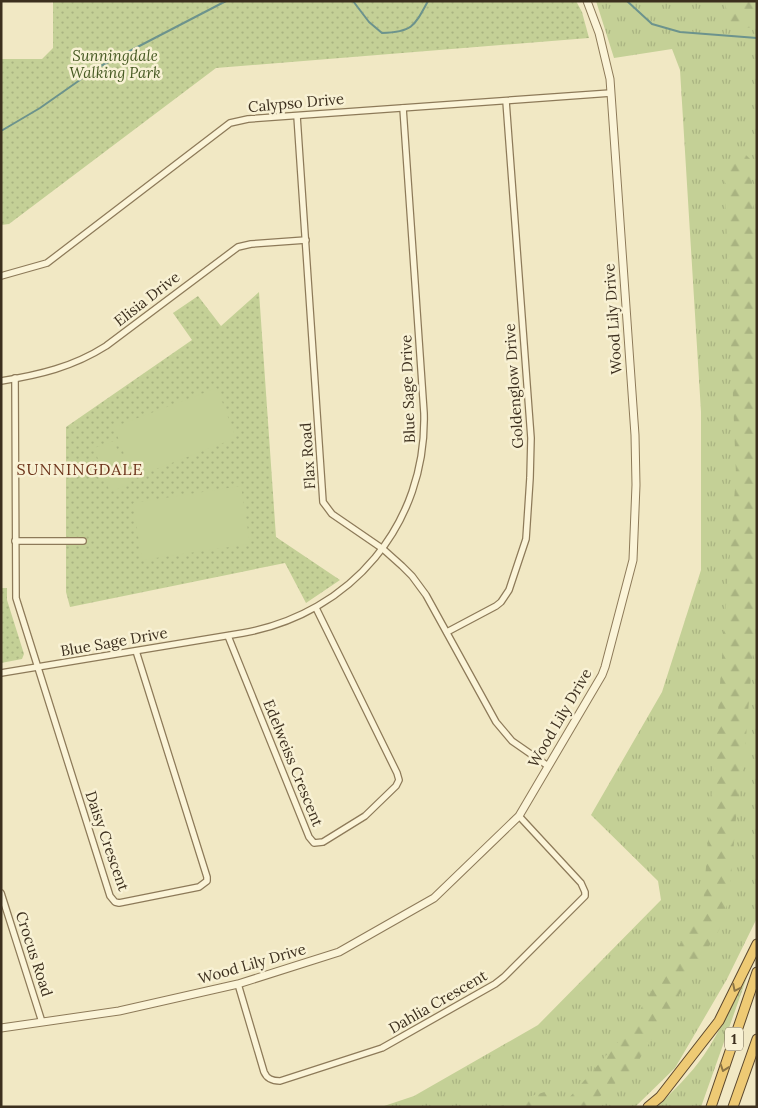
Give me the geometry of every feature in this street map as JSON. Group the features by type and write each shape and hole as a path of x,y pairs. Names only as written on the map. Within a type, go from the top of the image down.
{"highway":[{"path":"648,1107 660,1096 719,1022 757,944"},
{"name":"1","path":"711,1107 757,972"},
{"name":"1","path":"733,1107 757,1039"}],"street":[{"name":"Wood Lily Drive","path":"1,1028 119,1011 238,984 339,952 434,898 519,816 605,667 634,552 635,435 611,93 604,50 587,1"},
{"name":"Calypso Drive","path":"1,276 46,263 230,123 248,119 611,93"},
{"name":"Goldenglow Drive","path":"447,632 501,602 509,590 526,539 531,438 506,101"},
{"name":"Blue Sage Drive","path":"1,673 228,636 278,625 316,608 334,596 358,577 383,549 401,519 412,493 421,462 424,436 403,108"},
{"name":"Flax Road","path":"297,116 323,502 332,514 383,549 420,585 489,711 503,732 523,749 548,766"},
{"name":"Elisia Drive","path":"1,380 65,367 96,352 238,247 251,244 306,240"},
{"path":"15,378 16,598 37,668"},
{"path":"15,541 83,541"},
{"name":"Edelweiss Crescent","path":"228,636 309,837 314,843 323,842 365,816 396,786 399,780 316,608"},
{"name":"Daisy Crescent","path":"37,668 110,896 115,902 123,903 198,887 207,881 208,877 136,650"},
{"name":"Dahlia Crescent","path":"238,984 264,1072 266,1076 275,1081 382,1048 495,984 512,970 585,896 581,882 519,816"},
{"name":"Crocus Road","path":"1,894 42,1022"}],"green space":[{"name":"Sunningdale Walking Park","path":"53,1 576,1 582,12 589,38 216,68 9,224 1,225 1,59 42,59 53,48"},
{"path":"596,1 757,1 757,918 727,979 675,1068 635,1107 381,1107 414,1096 538,1025 661,900 658,881 591,815 662,692 701,570 701,412 680,70 672,49 614,58"},
{"path":"724,1 757,1 757,28 732,27"},
{"path":"743,152 751,160 757,286 757,604 745,749 727,905 719,930 634,1068 587,1107 561,1107 626,1033 703,906 736,475 724,166"},
{"path":"259,292 276,537 340,580 306,603 285,563 70,607 66,592 66,427 192,340 173,313 198,296 221,326"},
{"path":"217,388 236,438 133,478 114,427"},
{"path":"114,441 130,484 110,492 94,448"},
{"path":"241,486 250,544 142,560 133,503"},
{"path":"1,588 7,588 7,600 24,654 22,659 1,663"},
{"path":"747,977 701,1107 657,1107 688,1076 704,1055"},
{"path":"554,1089 550,1103 556,1107 497,1107"}],"waterway":[{"path":"1,131 40,108 97,68 226,1"},
{"path":"353,1 369,22 382,33 400,31 411,26 419,17 428,1"},
{"path":"627,1 652,24 680,32 757,38"}],"district":[{"name":"SUNNINGDALE","path":"80,469"}]}
